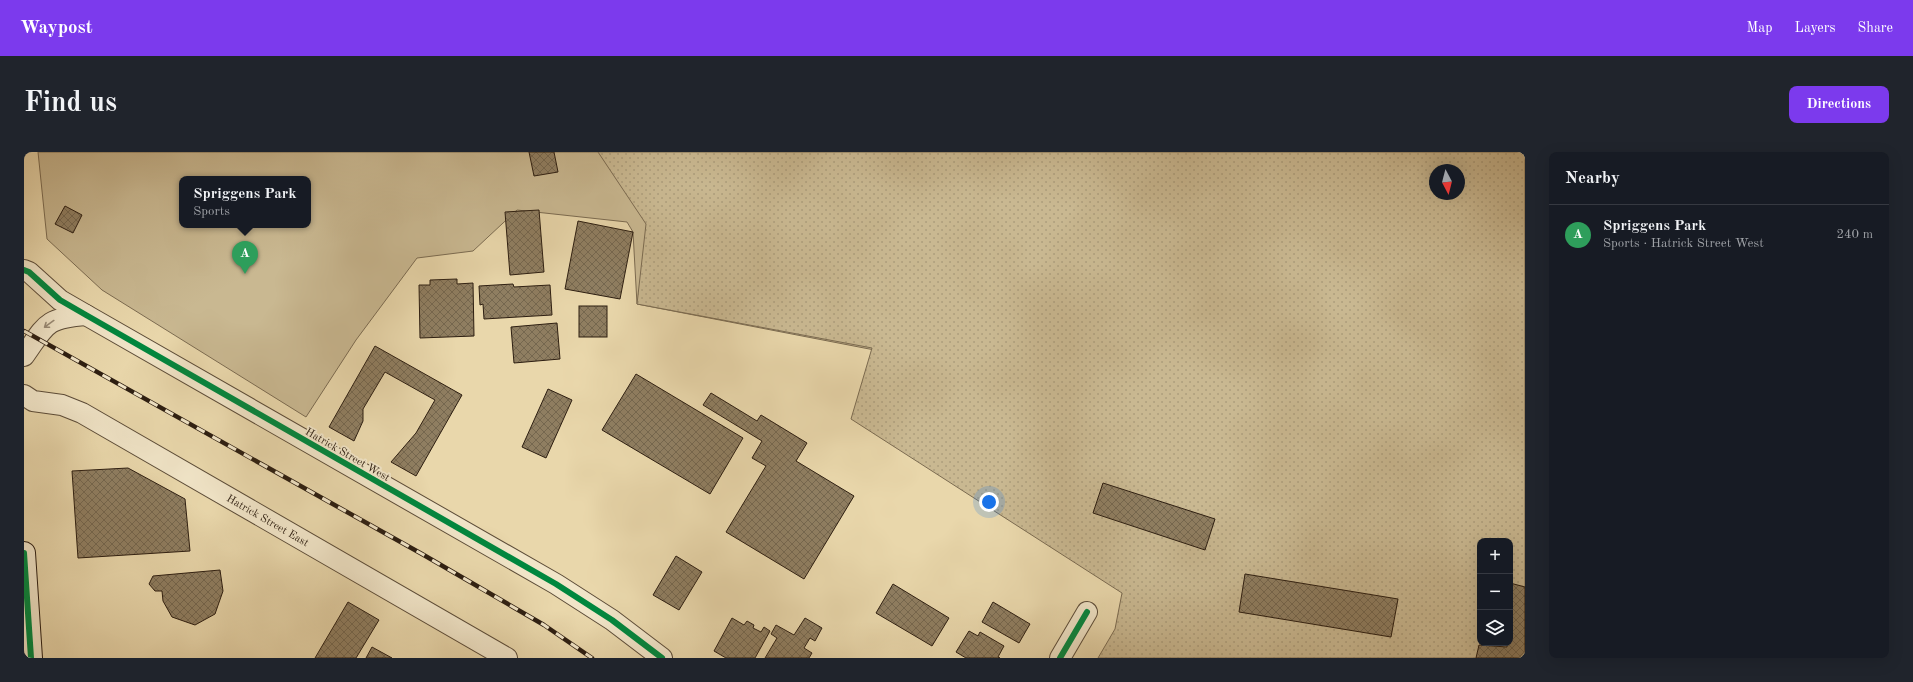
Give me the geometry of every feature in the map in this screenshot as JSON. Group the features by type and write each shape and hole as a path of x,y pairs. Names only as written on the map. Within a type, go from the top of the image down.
{"main road":[{"path":"24,553 30,658"}],"street":[{"name":"Hatrick Street West","path":"24,270 29,272 60,300 556,584 612,620 662,658"},
{"path":"24,356 44,328 53,321 62,317 86,315"},
{"name":"Hatrick Street East","path":"24,395 33,401 62,405 82,413 507,658"},
{"path":"1060,658 1087,612"}],"shaded area":[{"path":"38,152 726,152 1525,476 637,304 633,232 627,222 517,210 473,251 417,258 356,340 306,417 102,290 47,239"},
{"path":"598,152 1525,152 1525,658 1098,658 1115,629 1122,593 851,419 872,348 637,304 646,224"}],"building":[{"path":"529,152 554,152 558,172 534,176"},
{"path":"65,206 82,215 73,233 55,224"},
{"path":"539,210 544,272 510,275 505,212"},
{"path":"578,221 633,232 620,299 565,289"},
{"path":"457,279 457,284 473,283 474,336 420,338 419,285 430,285 430,280"},
{"path":"513,284 514,287 550,285 552,315 484,319 483,304 480,305 479,286"},
{"path":"579,306 607,306 607,337 579,337"},
{"path":"557,323 560,359 514,363 511,327"},
{"path":"375,346 462,395 416,476 391,462 416,433 435,400 385,372 363,409 363,421 354,441 329,427"},
{"path":"636,374 743,438 710,494 602,430"},
{"path":"548,389 572,400 546,458 522,447"},
{"path":"711,393 757,421 761,415 807,443 796,461 854,496 804,579 726,532 766,466 752,458 762,441 703,405"},
{"path":"128,468 185,499 190,551 78,558 72,471"},
{"path":"1103,483 1215,519 1205,550 1093,513"},
{"path":"676,556 702,572 679,610 653,595"},
{"path":"220,570 223,591 215,614 195,625 172,617 163,601 162,591 155,591 149,584 153,576"},
{"path":"1245,574 1398,599 1391,637 1239,612"},
{"path":"893,584 949,618 932,646 876,613"},
{"path":"1513,584 1525,587 1525,658 1476,658 1479,646 1513,646"},
{"path":"348,602 379,620 356,658 315,658"},
{"path":"993,602 1030,624 1019,643 982,622"},
{"path":"732,618 744,625 747,621 754,625 753,628 761,632 764,627 770,631 755,658 726,658 714,651"},
{"path":"805,618 822,628 815,641 810,638 804,648 812,653 809,658 765,658 777,638 771,634 776,625 794,635"},
{"path":"969,631 978,636 980,632 1004,646 998,657 1000,658 966,658 956,652"},
{"path":"372,647 392,658 366,658"}],"railway":[{"path":"24,331 422,554 544,625 592,658"}],"cycle path":[{"path":"24,270 29,272 60,300 556,584 612,620 662,658"},
{"path":"24,553 31,658"},
{"path":"1060,658 1087,612"}],"place":[{"name":"Spriggens Park","path":"245,274"}]}
